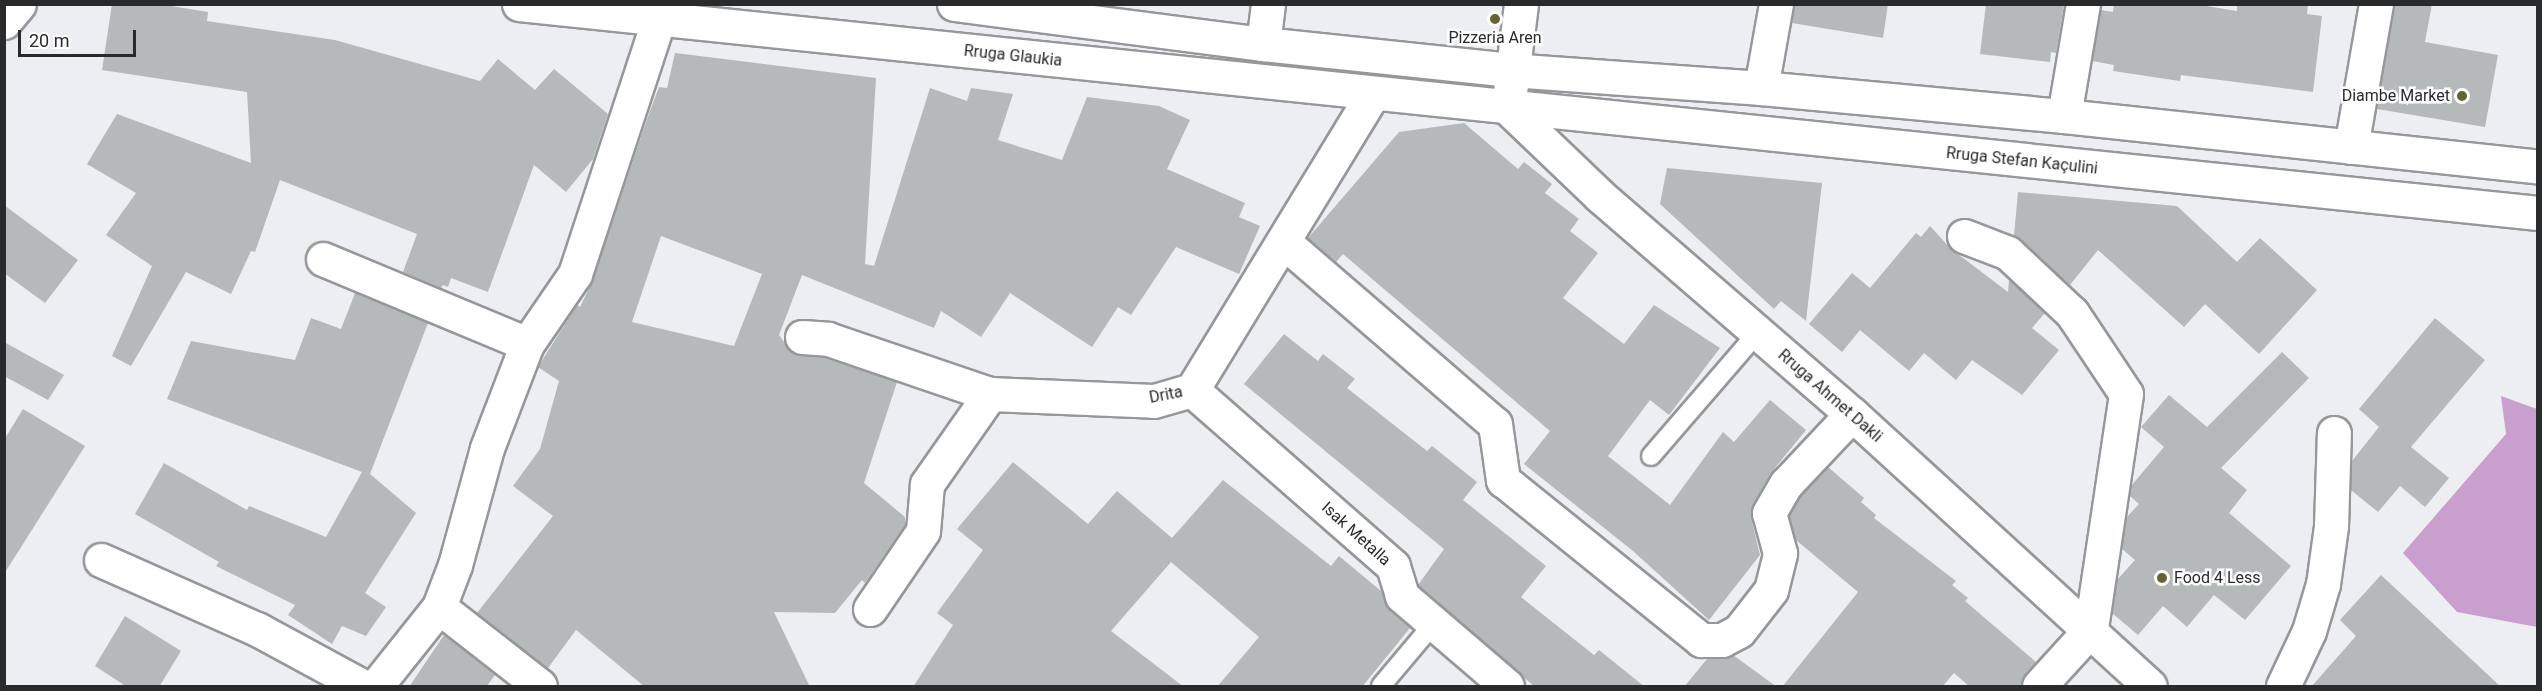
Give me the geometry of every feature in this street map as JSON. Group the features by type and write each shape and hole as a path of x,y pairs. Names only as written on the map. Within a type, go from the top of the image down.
{"street":[{"path":"4,22 19,4"},
{"name":"Rruga Glaukia","path":"519,4 1508,108"},
{"path":"1263,44 1268,4"},
{"path":"1508,108 1521,4"},
{"path":"1761,88 1776,4"},
{"path":"2064,116 2083,4"},
{"path":"2351,147 2376,4"},
{"path":"972,5 1263,44 1512,70 1761,88 2064,116 2538,167"},
{"path":"376,687 439,607 455,566 486,448 527,344 575,274 658,19"},
{"name":"Drita","path":"802,336 828,339 990,394 1154,401 1192,390 1285,243 1373,94"},
{"name":"Rruga Stefan Kaçulini","path":"1508,108 2538,213"},
{"name":"Rruga Ahmet Dakli","path":"1508,108 1600,196 1852,414 2091,628 2150,687"},
{"path":"1964,236 2008,253 2072,313 2127,394 2091,628 2039,687"},
{"path":"1285,243 1495,424 1503,480 1701,640 1722,640 1739,631 1771,590 1780,553 1769,513 1786,484 1852,414"},
{"path":"323,259 527,344"},
{"name":"Isak Metalla","path":"1192,390 1393,566 1402,596 1507,687"},
{"path":"870,609 923,531 927,484 990,394"},
{"path":"2283,687 2309,631 2323,584 2331,526 2334,433"},
{"path":"101,560 256,629 362,687"},
{"path":"439,607 540,687"}],"lane":[{"path":"1651,456 1758,332"},
{"path":"1381,687 1434,623"}],"shaded area":[{"path":"2501,396 2537,409 2537,627 2457,612 2403,553 2506,434"}],"building":[{"path":"112,4 159,4 208,12 207,21 335,40 480,81 498,59 535,90 554,69 608,114 593,159 566,192 534,165 488,292 451,278 448,287 443,285 441,288 403,272 417,234 280,180 255,252 251,251 231,294 186,272 131,366 112,356 152,266 106,235 136,193 87,164 117,114 251,163 247,92 102,70"},
{"path":"1794,4 1888,4 1883,38 1792,23"},
{"path":"1986,4 2064,5 2056,53 2051,52 2050,62 1980,54"},
{"path":"2114,4 2194,4 2237,11 2237,4 2308,4 2307,14 2322,16 2313,92 2181,75 2180,81 2113,71 2114,65 2092,61 2101,10 2113,12"},
{"path":"2394,4 2432,4 2425,42 2498,55 2485,127 2377,109"},
{"path":"675,53 876,78 865,264 874,266 930,88 967,101 971,88 1013,94 998,140 1062,160 1087,97 1159,106 1190,120 1167,169 1245,203 1239,217 1260,226 1239,274 1176,247 1131,315 1118,307 1092,347 1010,293 981,337 941,311 934,328 802,275 779,335 792,353 824,358 897,382 864,483 905,517 905,525 865,583 862,580 835,613 774,612 810,687 645,687 576,630 548,668 477,613 553,516 513,486 540,449 559,381 538,367 577,305 580,307 593,280 659,87 667,88","holes":["661,236 762,274 734,346 632,322"]},
{"path":"1464,123 1518,169 1524,162 1552,184 1545,193 1579,219 1570,231 1598,253 1563,298 1624,344 1654,305 1720,348 1669,415 1650,400 1608,456 1670,505 1723,432 1734,442 1770,400 1806,430 1770,474 1753,504 1751,518 1760,555 1709,620 1633,551 1524,464 1550,431 1343,254 1336,262 1308,238 1399,132"},
{"path":"1667,168 1822,183 1806,321 1781,301 1774,309 1660,204"},
{"path":"2018,192 2177,206 2237,262 2260,238 2317,290 2259,354 2205,304 2184,327 2098,250 2070,285 2014,235"},
{"path":"4,205 78,260 45,303 4,273"},
{"path":"1930,226 1950,248 2008,292 2009,280 2045,313 2032,328 2059,350 2022,395 1972,360 1956,380 1924,353 1909,371 1860,330 1842,352 1809,324 1852,273 1870,288 1916,233 1921,237"},
{"path":"355,293 428,323 370,474 416,513 365,593 386,607 366,636 342,626 332,644 288,615 295,605 216,566 219,562 135,514 164,463 247,510 249,506 326,537 362,472 167,399 191,341 295,360 311,318 341,329"},
{"path":"2435,318 2485,360 2411,447 2449,478 2425,507 2400,486 2378,512 2351,490 2352,461 2379,427 2359,409"},
{"path":"1284,334 1318,361 1323,354 1355,379 1347,388 1427,451 1432,446 1477,482 1463,500 1546,566 1521,597 1594,655 1599,650 1645,687 1535,687 1418,585 1444,549 1244,384"},
{"path":"4,342 64,375 48,400 4,376"},
{"path":"2282,352 2309,378 2221,468 2247,490 2229,513 2291,566 2245,620 2214,595 2187,627 2163,606 2138,635 2112,613 2117,580 2135,560 2122,549 2126,518 2139,504 2130,496 2131,486 2164,447 2141,427 2169,395 2207,427"},
{"path":"23,409 85,446 4,574 4,440"},
{"path":"1013,462 1088,524 1117,491 1172,538 1223,480 1331,566 1339,556 1381,591 1389,610 1410,628 1362,687 1217,687 1259,637 1171,562 1111,631 1184,687 913,687 953,625 937,613 983,550 957,529"},
{"path":"1828,467 1864,498 1861,502 1876,515 1874,518 1956,581 1952,585 1968,598 1965,601 2036,662 2025,674 2021,687 1970,687 1954,673 1942,687 1782,687 1858,592 1796,540 1789,516 1801,495"},
{"path":"2381,575 2501,687 2311,687 2356,636 2340,620"},
{"path":"125,616 181,651 159,687 127,687 95,666"},
{"path":"444,635 495,675 486,687 409,687"},
{"path":"1733,655 1777,687 1684,687 1707,659"}],"place":[{"name":"Pizzeria Aren","path":"1495,19"},
{"name":"Diambe Market","path":"2462,96"},
{"name":"Food 4 Less","path":"2162,578"}]}
